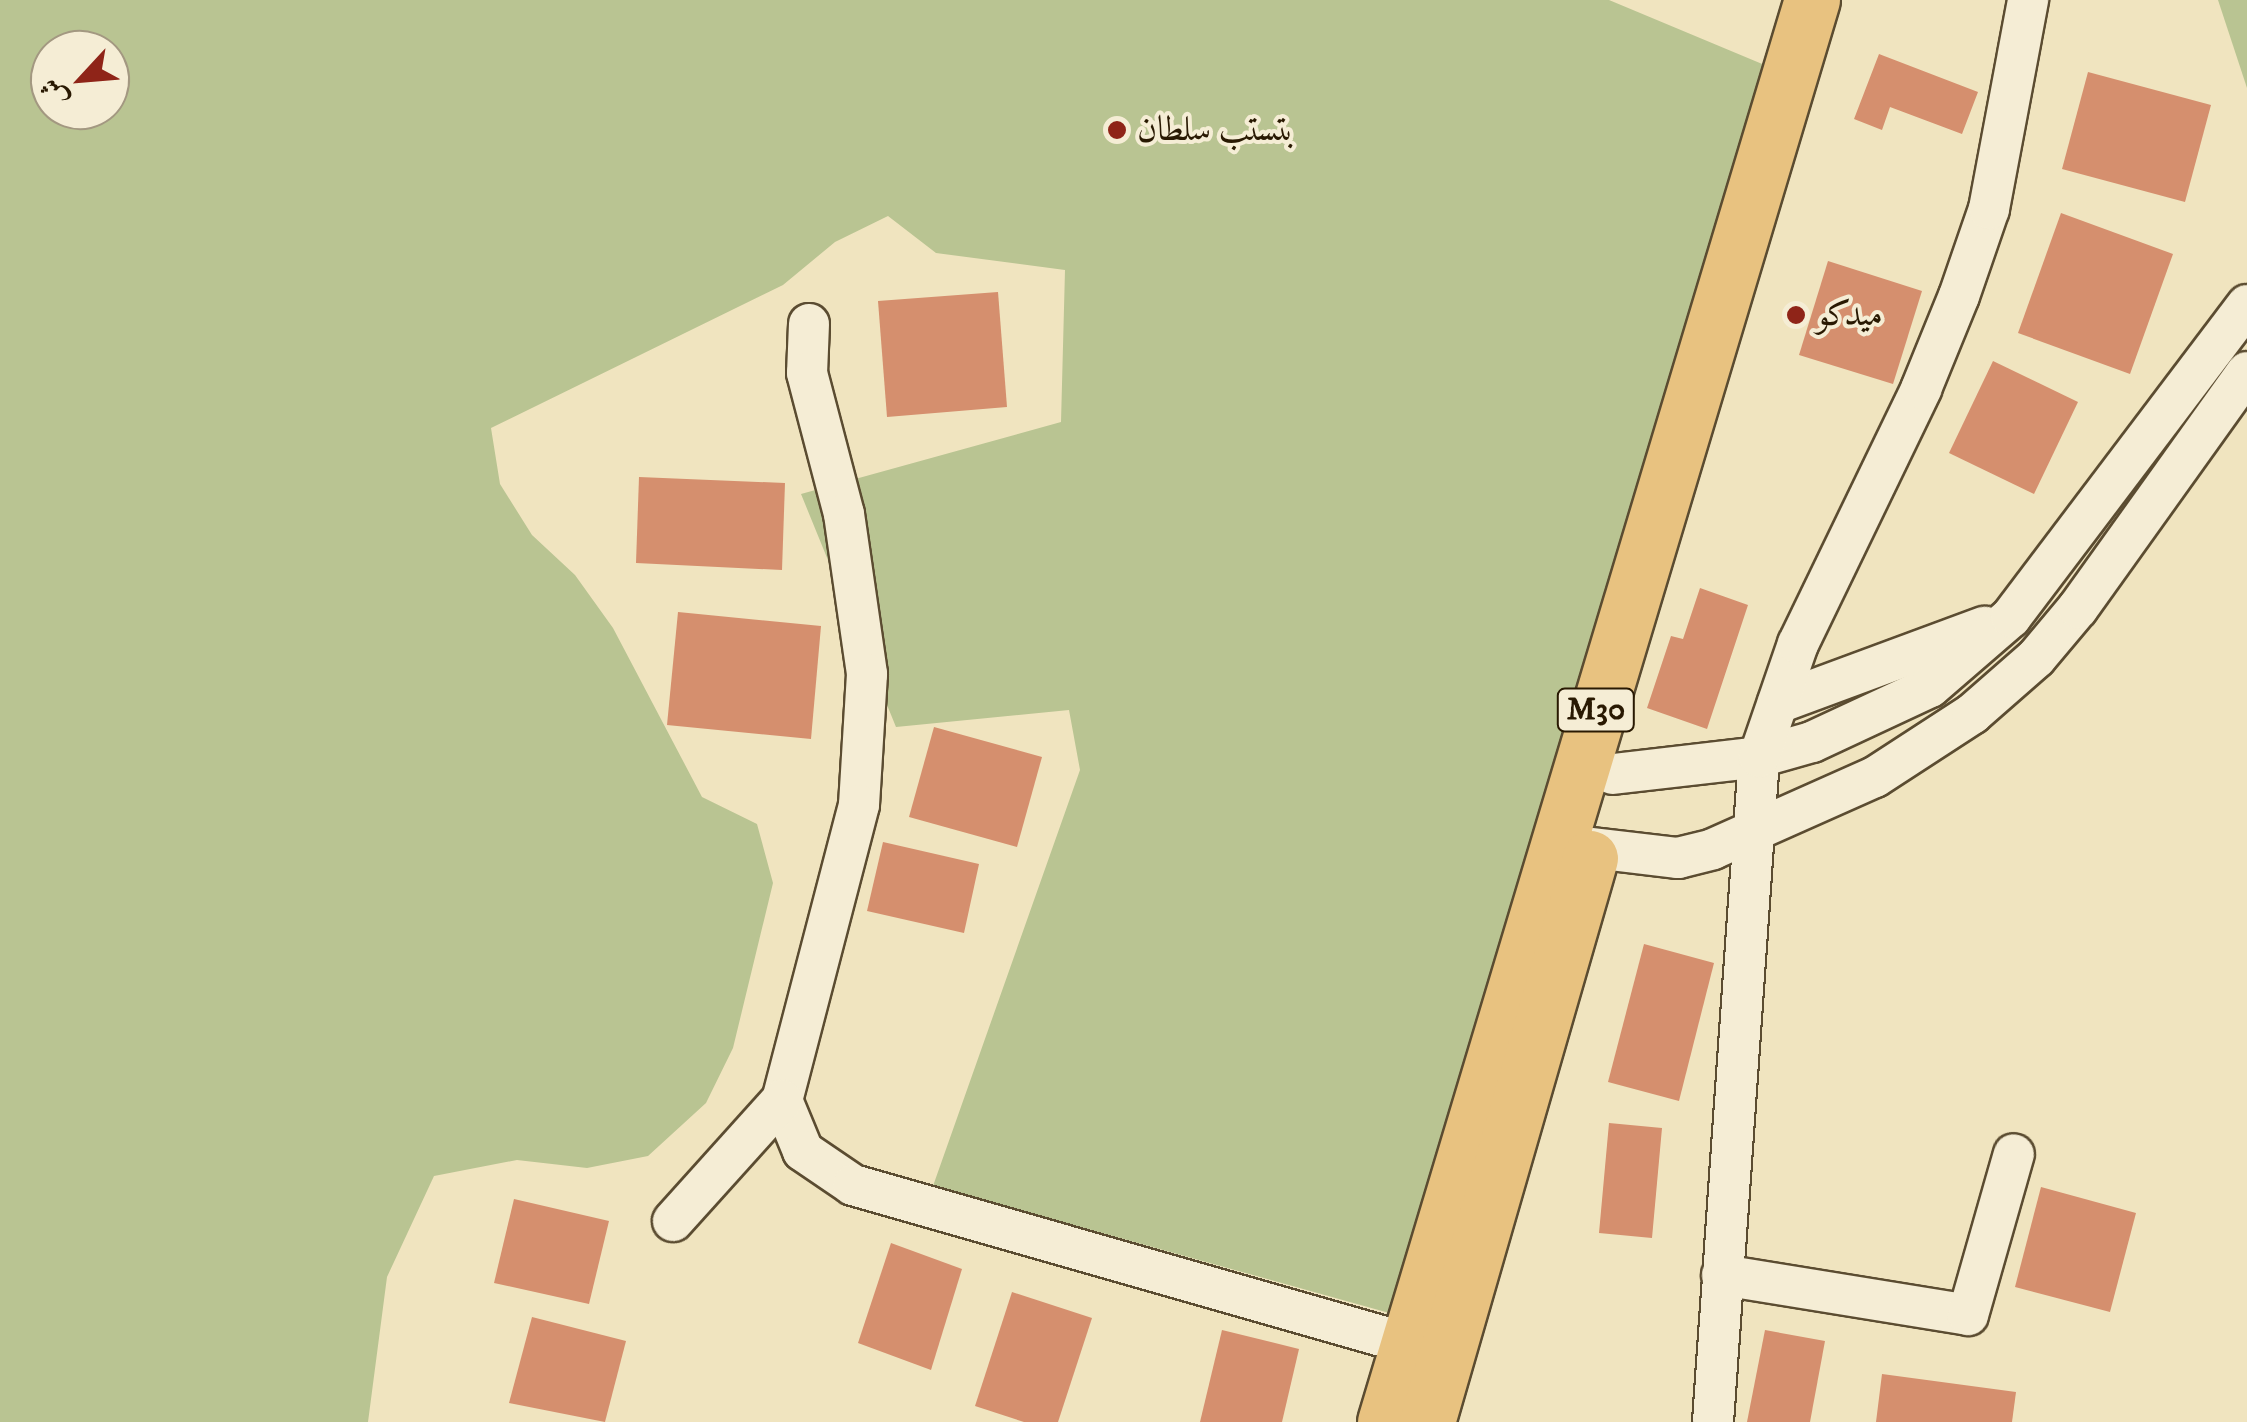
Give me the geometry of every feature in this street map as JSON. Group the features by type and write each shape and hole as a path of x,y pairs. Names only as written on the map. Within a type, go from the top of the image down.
{"highway":[{"name":"M30","path":"1385,1422 1812,0"},
{"name":"M30","path":"1427,1422 1613,774 1851,0"}],"street":[{"path":"1713,1422 1759,757 1798,644 1959,296 1989,209 2028,0"},
{"path":"1613,774 1759,757 1812,742 1930,686 2011,617 2247,305"},
{"path":"673,1221 782,1100 859,804 867,674 844,514 807,373 809,324"},
{"path":"1593,848 1678,858 1754,834 1875,777 1972,714 2036,658 2247,372"},
{"path":"1778,703 2011,617"},
{"path":"782,1100 802,1151 853,1185 1406,1343"},
{"path":"1722,1275 1968,1315 2014,1154"}],"green space":[{"path":"0,0 1609,0 1767,66 1400,1316 933,1186 1080,770 1069,710 896,727 801,494 1061,422 1065,270 936,253 888,216 835,242 783,285 491,428 500,484 532,535 575,575 613,628 702,797 757,824 773,883 733,1048 706,1103 648,1156 587,1168 517,1160 434,1176 387,1277 368,1422 0,1422"},
{"path":"2218,0 2247,0 2247,88"}],"building":[{"path":"1879,54 1978,92 1962,134 1890,107 1882,130 1854,119"},
{"path":"2088,72 2211,105 2185,202 2062,169"},
{"path":"2061,213 2173,254 2130,374 2018,333"},
{"path":"1828,261 1922,291 1893,384 1799,355"},
{"path":"998,292 1007,407 887,417 878,301"},
{"path":"1993,361 2078,402 2034,494 1949,453"},
{"path":"639,477 785,483 782,570 636,563"},
{"path":"1700,588 1748,605 1707,729 1647,708 1671,636 1683,639"},
{"path":"678,612 821,626 811,739 667,725"},
{"path":"934,727 1042,757 1017,847 909,817"},
{"path":"883,842 979,864 964,933 867,911"},
{"path":"1644,944 1714,963 1679,1101 1608,1082"},
{"path":"1609,1123 1662,1128 1652,1238 1599,1233"},
{"path":"2041,1187 2136,1213 2110,1312 2015,1287"},
{"path":"514,1199 609,1221 589,1304 494,1283"},
{"path":"891,1243 962,1269 931,1370 858,1343"},
{"path":"1012,1292 1092,1318 1058,1422 1024,1422 975,1406"},
{"path":"532,1317 626,1341 605,1422 509,1403"},
{"path":"1222,1330 1299,1349 1282,1422 1200,1422"},
{"path":"1765,1330 1825,1341 1810,1422 1747,1422"},
{"path":"1882,1374 2016,1392 2012,1422 1876,1422"}],"place":[{"name":"بتستب سلطان","path":"1117,130"},
{"name":"ميدكو","path":"1796,315"}]}
